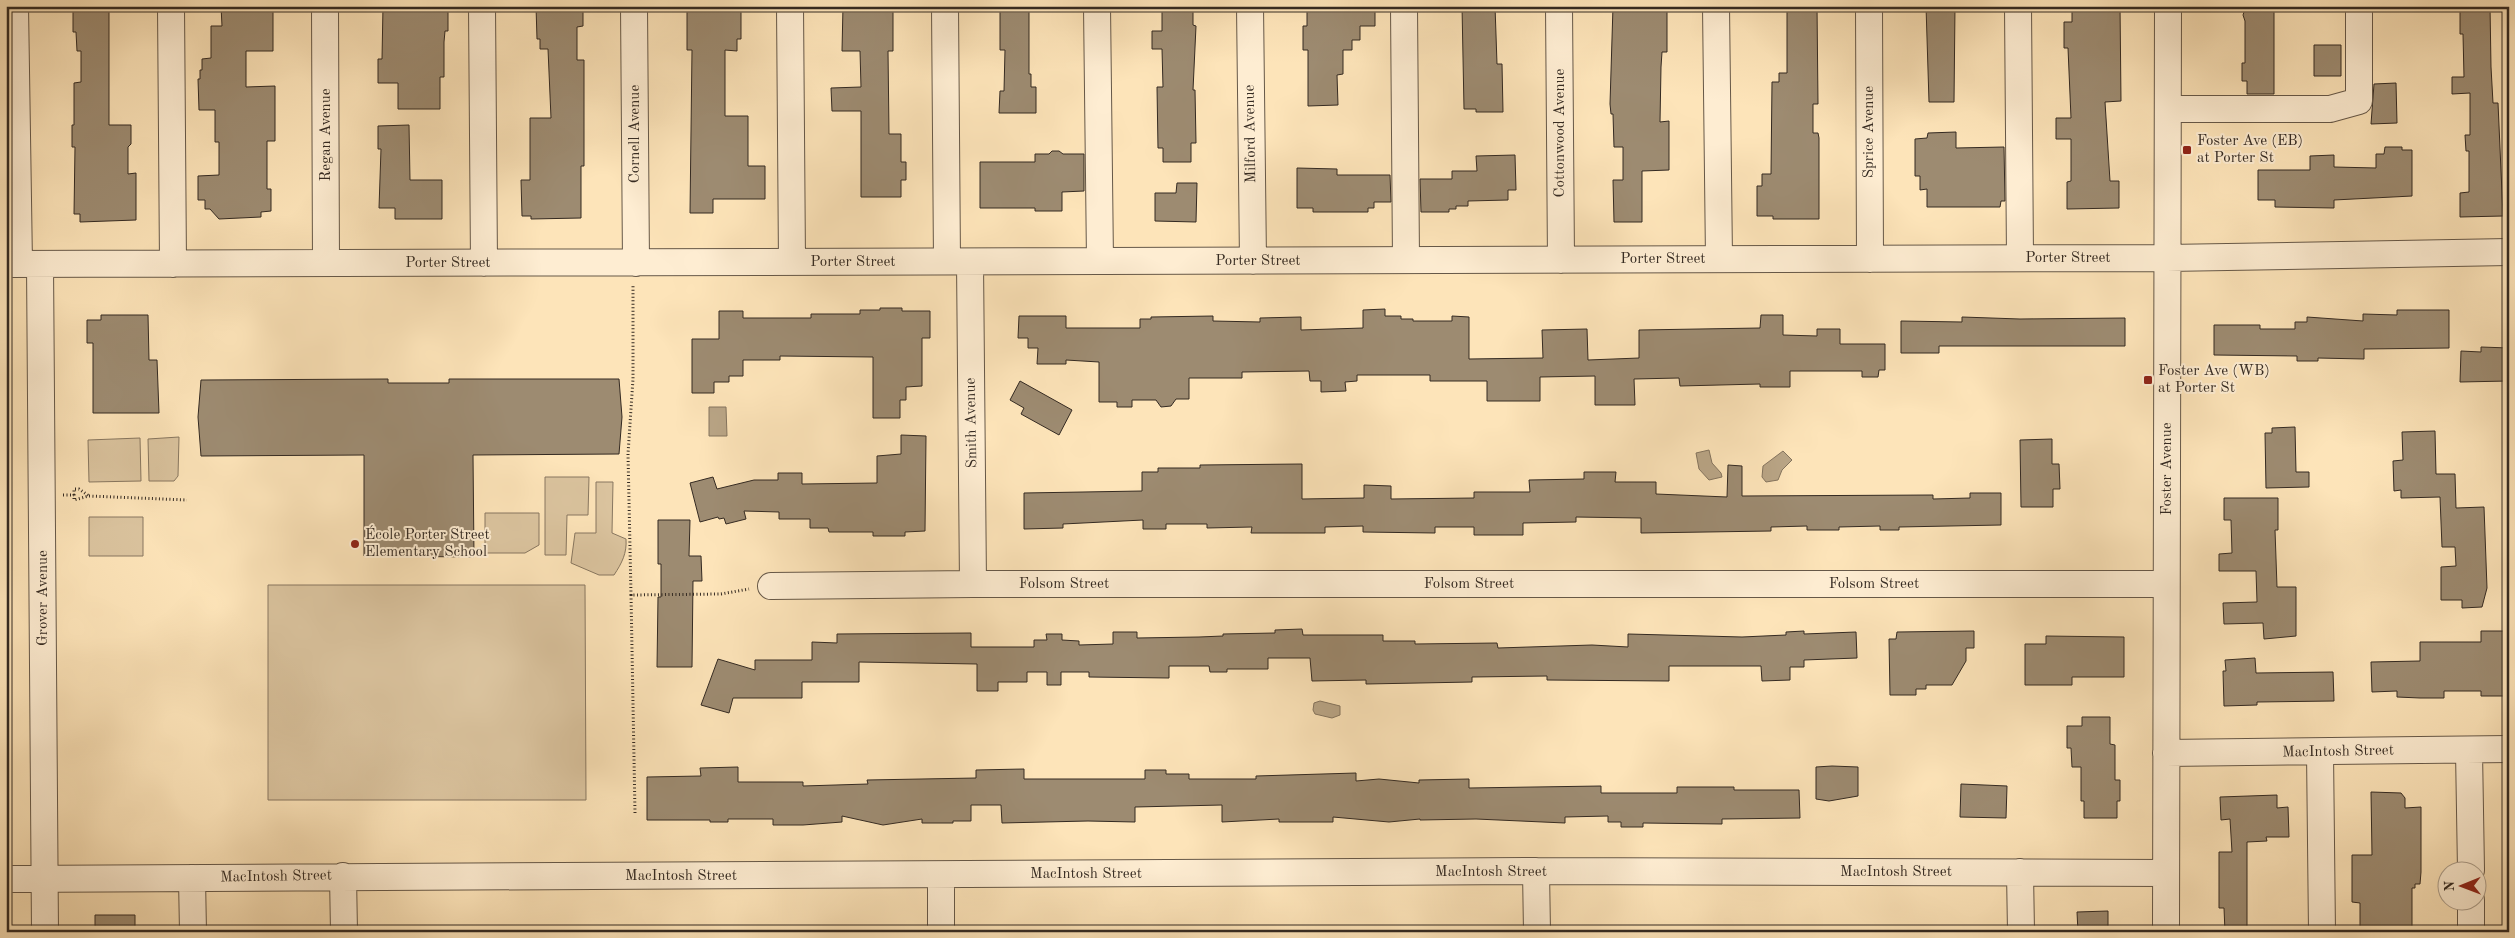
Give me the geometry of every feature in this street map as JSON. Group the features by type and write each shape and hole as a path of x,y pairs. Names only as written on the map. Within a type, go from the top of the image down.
{"street":[{"name":"Grover Avenue","path":"15,6 22,264 43,495 45,932"},
{"path":"170,6 173,264"},
{"name":"Regan Avenue","path":"325,6 326,263"},
{"path":"482,6 484,263"},
{"name":"Cornell Avenue","path":"634,6 634,262"},
{"path":"790,6 792,262"},
{"name":"Smith Avenue","path":"944,6 959,262 973,584"},
{"path":"1097,6 1100,261"},
{"name":"Milford Avenue","path":"1250,6 1253,261"},
{"path":"1404,6 1406,260"},
{"name":"Cottonwood Avenue","path":"1559,6 1561,260"},
{"path":"1716,6 1719,259"},
{"name":"Sprice Avenue","path":"1869,6 1870,258"},
{"path":"2018,6 2020,258"},
{"name":"Foster Avenue","path":"2166,932 2168,6"},
{"path":"2168,109 2330,109 2359,101 2359,6"},
{"name":"Porter Street","path":"22,264 2167,258 2509,252"},
{"name":"Folsom Street","path":"771,586 973,584 2166,584"},
{"name":"MacIntosh Street","path":"2166,753 2469,751 2509,749"},
{"path":"2469,751 2471,860"},
{"path":"2320,752 2322,932"},
{"path":"1536,871 1537,932"},
{"name":"MacIntosh Street","path":"6,879 1536,871 2166,873"},
{"path":"2020,872 2021,932"},
{"path":"941,875 941,932"},
{"path":"343,876 344,932"},
{"path":"192,878 193,932"},
{"path":"2471,910 2471,932"}],"path":[{"path":"634,262 633,379 628,454 635,813"},
{"path":"89,496 79,489 74,489 74,500 89,496 187,500"},
{"path":"43,495 74,495"},
{"path":"631,595 721,594 771,586"}],"shaded area":[{"path":"709,407 726,407 727,436 709,436"},
{"path":"179,437 178,476 174,481 149,481 148,439"},
{"path":"140,438 141,481 89,482 88,440"},
{"path":"1709,450 1712,463 1721,473 1722,477 1709,480 1699,469 1696,453"},
{"path":"1783,451 1792,460 1782,470 1778,480 1766,482 1762,477 1763,466"},
{"path":"545,477 589,477 588,515 567,515 566,555 545,555"},
{"path":"596,482 613,482 612,533 626,539 626,549 623,558 614,575 599,575 571,563 575,533 596,533"},
{"path":"485,513 539,513 539,545 525,553 485,553"},
{"path":"89,517 143,517 143,556 89,556"},
{"path":"268,585 585,585 586,800 268,800"},
{"path":"1320,701 1340,706 1340,715 1332,718 1315,714 1313,710 1314,703"}],"building":[{"path":"76,6 106,6 107,10 109,10 109,125 131,125 131,144 128,147 128,174 136,173 136,220 80,222 80,214 74,214 75,147 72,147 72,125 74,125 74,83 81,82 81,51 77,51 76,32 73,32 73,10 76,10"},
{"path":"221,6 273,6 273,51 246,51 246,87 275,86 275,141 267,141 267,189 271,189 271,211 261,212 261,217 219,219 210,209 205,209 205,200 198,200 198,176 219,175 219,142 215,142 215,110 199,110 198,79 200,79 200,70 202,70 202,59 211,58 211,26 222,26"},
{"path":"383,6 448,6 448,31 445,31 444,42 444,77 440,77 440,109 398,109 398,83 378,83 378,59 382,59"},
{"path":"536,6 583,6 583,26 577,27 577,60 584,60 584,166 581,166 581,218 531,219 531,216 522,216 521,180 530,180 530,118 551,118 548,49 540,49 540,39 537,39"},
{"path":"693,6 741,6 741,39 737,39 737,51 725,50 725,116 748,116 748,166 765,166 765,199 713,199 713,213 690,213 692,50 687,50 687,9 693,9"},
{"path":"843,6 893,6 893,51 888,51 889,134 901,134 901,162 906,162 906,180 901,180 901,197 861,197 861,111 832,111 831,88 861,87 860,51 842,51"},
{"path":"1000,6 1029,6 1029,74 1031,74 1031,87 1036,87 1036,113 999,113 1000,91 1004,91 1005,50 1000,50"},
{"path":"1162,6 1193,6 1193,25 1196,26 1193,90 1195,90 1196,143 1191,143 1191,162 1163,162 1163,148 1158,148 1157,87 1163,87 1162,49 1152,49 1152,31 1162,31"},
{"path":"1307,6 1375,6 1375,26 1360,26 1360,40 1352,40 1352,50 1343,50 1343,74 1337,75 1338,105 1308,106 1308,50 1303,50 1303,26 1307,26"},
{"path":"1462,6 1495,6 1497,64 1502,64 1503,112 1476,112 1476,109 1464,109"},
{"path":"1613,6 1667,6 1667,52 1662,52 1660,122 1669,121 1669,170 1642,171 1642,222 1614,222 1613,180 1623,180 1623,147 1614,147 1613,114 1611,114 1610,104"},
{"path":"1787,6 1817,6 1818,104 1813,104 1813,133 1818,133 1819,138 1819,219 1773,219 1773,216 1757,216 1757,186 1762,186 1762,174 1771,174 1772,82 1779,82 1779,73 1787,73"},
{"path":"1926,6 1955,6 1954,102 1929,102"},
{"path":"2080,6 2120,6 2121,101 2105,102 2110,181 2119,181 2119,208 2067,209 2067,182 2071,181 2071,139 2056,139 2056,118 2071,118 2068,48 2064,48 2064,22 2072,22 2072,9 2080,8"},
{"path":"2246,6 2274,6 2274,94 2247,94 2247,81 2242,81 2242,63 2245,63 2245,21 2243,15"},
{"path":"2460,6 2490,6 2493,103 2498,103 2503,216 2460,217 2460,193 2469,192 2469,151 2466,151 2465,135 2470,135 2470,93 2452,94 2452,77 2464,77 2463,34 2460,34"},
{"path":"2314,45 2341,45 2341,76 2314,76"},
{"path":"2396,83 2397,123 2371,124 2374,84"},
{"path":"409,125 410,180 442,180 442,219 395,219 395,208 379,208 381,149 378,149 378,126"},
{"path":"1956,132 1956,148 2004,147 2005,201 2001,201 2000,207 1927,207 1927,189 1920,190 1920,176 1915,176 1915,139 1927,138 1928,133"},
{"path":"2385,147 2402,147 2402,150 2412,150 2412,196 2334,200 2334,208 2275,207 2275,200 2258,200 2258,170 2310,170 2310,156 2334,155 2334,167 2376,168 2376,154 2384,154"},
{"path":"1052,151 1059,151 1063,154 1084,154 1084,191 1062,192 1062,211 1035,211 1035,208 980,208 980,162 1035,162 1035,154 1049,154"},
{"path":"1515,155 1516,190 1508,190 1508,200 1468,201 1468,206 1456,206 1456,209 1449,209 1449,212 1421,212 1420,179 1452,179 1452,171 1477,171 1476,156"},
{"path":"1297,168 1337,169 1337,175 1390,175 1391,202 1374,202 1374,208 1368,208 1368,212 1313,212 1313,208 1297,208"},
{"path":"1177,183 1197,183 1196,222 1155,221 1155,193 1176,193"},
{"path":"880,308 902,308 902,311 930,311 930,338 922,338 922,386 906,387 906,400 900,400 900,418 873,418 873,357 780,356 780,360 743,360 743,376 729,376 729,382 714,382 714,393 692,393 692,339 719,339 719,311 743,311 743,318 811,318 811,314 860,314 860,310 880,310"},
{"path":"1385,309 1385,316 1401,316 1401,319 1413,319 1413,321 1452,321 1452,316 1469,317 1469,359 1543,358 1542,330 1587,329 1588,360 1639,358 1639,330 1760,328 1761,315 1783,315 1783,335 1817,336 1817,329 1840,329 1840,344 1885,344 1885,370 1879,370 1878,377 1862,377 1862,371 1790,371 1790,387 1760,387 1760,384 1680,386 1679,378 1634,379 1635,405 1595,405 1595,376 1540,377 1540,401 1487,401 1487,381 1430,381 1430,375 1357,375 1357,381 1345,382 1346,391 1321,392 1321,381 1310,381 1309,371 1242,372 1242,378 1189,378 1189,399 1176,399 1171,406 1161,407 1156,400 1132,400 1132,407 1117,407 1117,402 1099,402 1099,362 1066,360 1066,364 1037,364 1038,348 1028,348 1028,338 1018,338 1019,316 1066,316 1066,328 1140,328 1140,319 1151,319 1151,317 1213,316 1213,321 1260,322 1260,318 1301,317 1301,330 1363,328 1363,310"},
{"path":"2397,310 2449,310 2449,348 2364,349 2364,359 2318,358 2318,361 2297,361 2297,356 2214,355 2214,325 2260,325 2260,329 2295,329 2295,322 2307,322 2307,317 2363,321 2363,314 2397,315"},
{"path":"101,315 148,315 149,360 157,360 159,413 93,413 93,343 87,343 87,320 101,320"},
{"path":"1962,317 2020,319 2125,318 2125,346 1939,346 1939,353 1901,353 1901,321 1962,322"},
{"path":"2481,347 2509,348 2509,381 2460,382 2461,351 2481,352"},
{"path":"388,379 388,383 449,383 449,379 619,379 622,417 619,454 473,455 474,557 364,556 364,455 201,456 198,417 201,380"},
{"path":"1020,381 1072,410 1059,435 1021,414 1024,408 1010,400"},
{"path":"2295,427 2296,472 2309,472 2309,487 2266,488 2265,433 2272,433 2272,428"},
{"path":"2435,431 2436,474 2455,474 2456,508 2484,507 2487,588 2482,607 2462,608 2462,600 2441,600 2441,567 2456,566 2455,547 2442,547 2440,497 2401,498 2401,490 2394,491 2393,461 2403,460 2402,432"},
{"path":"901,435 926,436 925,531 905,532 905,536 873,536 873,532 829,532 828,528 810,528 810,519 779,519 779,512 744,511 746,519 726,524 724,518 719,519 718,517 700,522 690,483 713,477 717,489 754,480 778,480 778,473 802,473 802,484 877,483 877,456 901,454"},
{"path":"2052,439 2052,464 2059,464 2060,489 2053,489 2053,507 2021,507 2020,440"},
{"path":"1302,464 1302,499 1364,498 1364,485 1391,486 1391,499 1474,498 1474,492 1530,492 1529,480 1584,479 1584,472 1616,472 1615,482 1656,482 1656,494 1727,497 1728,465 1742,466 1742,496 1933,495 1933,499 1970,498 1970,493 2001,493 2001,525 1899,527 1899,530 1880,530 1880,526 1839,527 1839,530 1807,530 1807,526 1771,527 1771,531 1641,533 1641,518 1576,517 1576,522 1523,523 1523,535 1474,535 1474,527 1435,527 1435,533 1363,532 1363,526 1325,527 1325,533 1251,533 1252,527 1207,528 1207,524 1166,524 1166,529 1143,529 1143,520 1063,524 1063,528 1024,529 1024,493 1142,491 1142,472 1158,472 1158,468 1200,468 1200,465"},
{"path":"2224,498 2278,498 2278,530 2275,530 2277,587 2296,587 2296,636 2264,639 2263,623 2224,624 2223,603 2257,602 2256,571 2219,571 2219,554 2232,553 2231,520 2224,520"},
{"path":"658,520 690,520 689,556 701,556 702,581 693,581 692,667 657,667 658,597 661,597 661,564 658,564"},
{"path":"1302,629 1303,635 1383,635 1383,641 1415,641 1415,644 1497,643 1498,648 1592,645 1628,647 1628,634 1742,637 1786,635 1786,632 1804,631 1804,634 1856,632 1857,658 1804,660 1804,667 1790,667 1790,680 1762,681 1761,666 1669,666 1669,681 1547,680 1547,676 1472,677 1472,682 1366,684 1366,680 1312,681 1310,658 1268,658 1268,669 1227,669 1227,672 1210,672 1209,666 1169,666 1169,678 1089,677 1089,672 1061,672 1061,685 1047,685 1047,672 1027,672 1027,682 998,682 998,691 977,691 977,664 859,662 859,682 802,682 802,698 733,698 729,713 701,705 718,659 755,670 755,660 812,660 812,642 837,643 837,634 971,633 971,647 1034,647 1034,640 1047,640 1046,634 1062,634 1062,640 1079,641 1079,645 1113,644 1113,632 1137,632 1137,638 1223,636 1223,634 1275,633 1275,630"},
{"path":"1974,631 1974,648 1966,648 1966,661 1952,685 1926,685 1926,689 1916,689 1916,695 1890,695 1889,639 1896,639 1897,632"},
{"path":"2481,631 2509,631 2509,696 2481,696 2481,691 2444,691 2444,698 2420,698 2397,697 2397,691 2372,692 2371,662 2420,661 2420,642 2481,642"},
{"path":"2046,636 2124,637 2124,677 2072,677 2072,685 2025,685 2025,644 2046,644"},
{"path":"2255,658 2256,673 2333,672 2334,701 2257,702 2257,705 2224,706 2223,671 2226,671 2225,660"},
{"path":"2082,717 2110,717 2110,744 2115,745 2115,780 2120,780 2120,801 2117,801 2117,818 2084,818 2084,801 2081,801 2081,767 2072,767 2071,748 2067,748 2067,726 2082,726"},
{"path":"738,767 738,782 803,782 803,786 868,784 867,780 976,778 976,770 1024,769 1024,779 1145,779 1145,770 1166,770 1166,774 1189,774 1189,779 1256,779 1256,776 1356,773 1356,781 1379,779 1419,783 1419,780 1469,779 1469,788 1601,786 1601,793 1677,793 1677,787 1734,787 1734,790 1799,790 1800,818 1722,819 1722,824 1643,823 1643,827 1621,827 1621,822 1608,822 1608,816 1565,817 1565,823 1476,819 1420,819 1389,822 1333,817 1333,822 1279,822 1279,819 1222,822 1222,805 1135,807 1135,822 1002,823 1001,805 971,805 971,821 953,821 953,823 922,823 922,819 883,825 842,816 842,822 803,825 773,825 773,819 728,819 728,822 710,822 710,820 647,820 647,777 701,776 700,768"},
{"path":"1816,767 1858,767 1858,796 1829,801 1816,799"},
{"path":"1961,784 2007,786 2006,818 1960,817"},
{"path":"2371,792 2401,793 2405,798 2405,808 2421,807 2421,872 2420,884 2415,884 2415,888 2412,888 2412,932 2360,932 2360,903 2352,902 2352,855 2372,855"},
{"path":"2277,795 2277,808 2288,807 2289,837 2266,837 2267,841 2247,842 2247,932 2225,932 2224,908 2219,908 2219,852 2232,852 2230,819 2221,820 2220,797"},
{"path":"2108,911 2108,930 2106,932 2078,932 2077,912"},
{"path":"95,915 135,915 135,932 95,932"}],"place":[{"name":"Foster Ave (EB) at Porter St","path":"2187,150"},
{"name":"Foster Ave (WB) at Porter St","path":"2148,380"},
{"name":"École Porter Street Elementary School","path":"355,544"}]}
